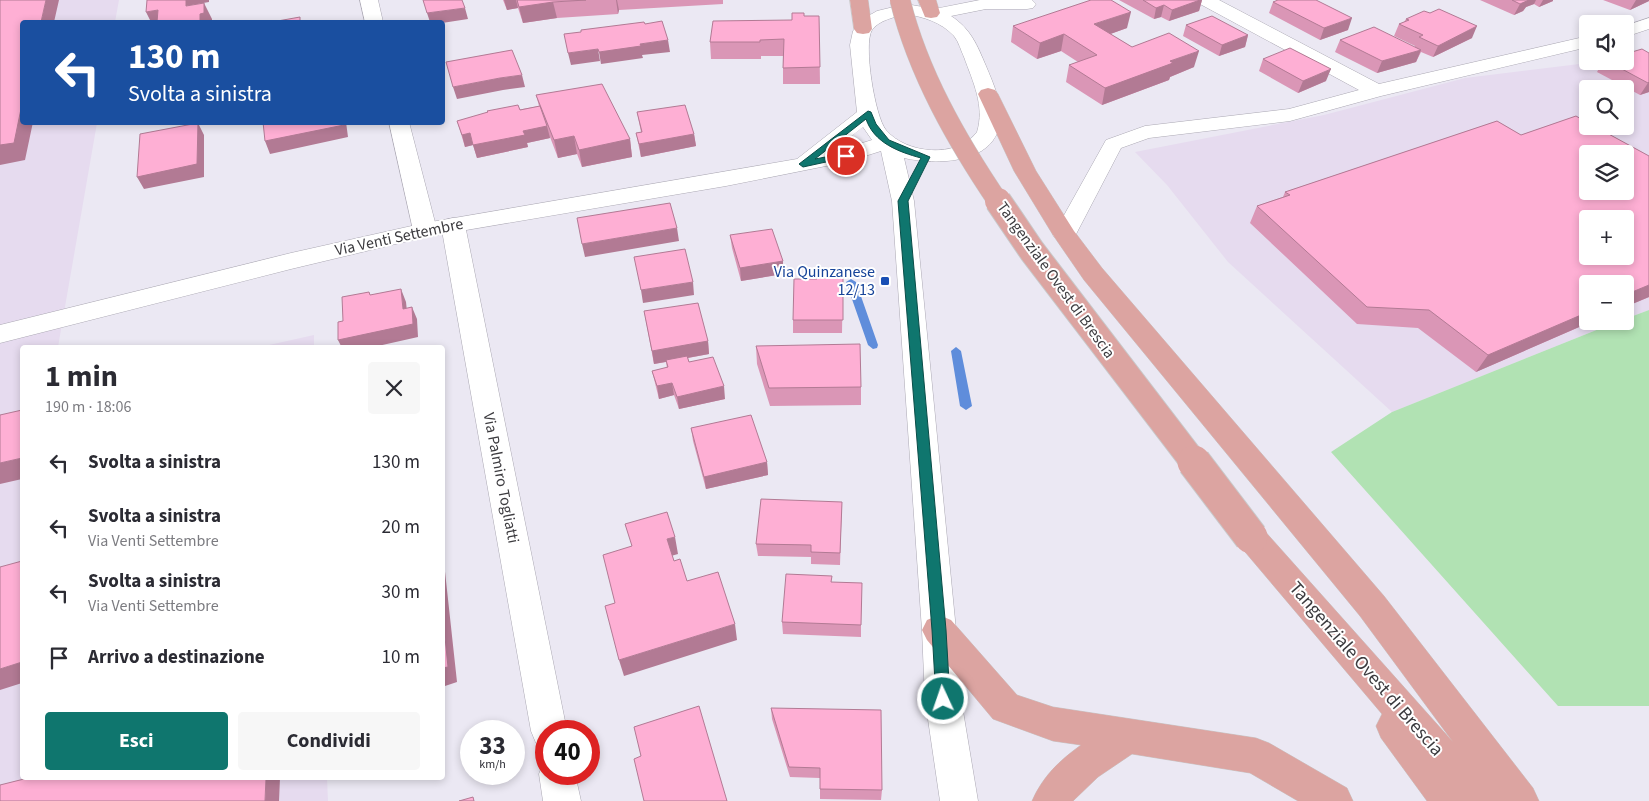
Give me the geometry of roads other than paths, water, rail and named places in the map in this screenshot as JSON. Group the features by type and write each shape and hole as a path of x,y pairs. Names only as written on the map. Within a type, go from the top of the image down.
{"main road":[{"path":"859,0 863,29"},
{"name":"Tangenziale Ovest di Brescia","path":"900,0 905,20 937,98 974,167 1032,251 1450,801"},
{"path":"988,94 1025,172 1065,235 1093,274 1372,606 1520,801"},
{"name":"Tangenziale Ovest di Brescia","path":"1251,537 1481,801"},
{"path":"939,630 1004,707 1053,724 1256,756 1334,801"},
{"path":"1051,801 1055,792 1087,762 1128,736"}],"street":[{"path":"369,0 374,20"},
{"path":"1206,0 1376,92"},
{"path":"932,9 962,34 988,94 990,125 982,140 968,150 950,156 926,157 907,152 888,142 872,125 865,103 860,45 863,29 872,20 888,13 906,9 932,9 979,2 1033,2"},
{"path":"962,34 978,22 998,13 1033,2"},
{"path":"1634,29 1649,23"},
{"path":"1065,235 1113,144 1146,132 1290,115 1376,92 1579,43"},
{"name":"Via Venti Settembre","path":"803,164 868,114"},
{"name":"Via Palmiro Togliatti","path":"400,125 439,227 547,720"},
{"path":"888,142 903,201 939,630 943,699 959,801"},
{"name":"Via Venti Settembre","path":"0,334 263,268 439,227 846,156 888,142"},
{"path":"903,201 926,157"},
{"path":"559,785 562,801"}],"waterway":[{"path":"851,282 873,345"},
{"path":"956,351 966,406"}],"place":[{"name":"Via Quinzanese 12/13","path":"885,281"}]}
